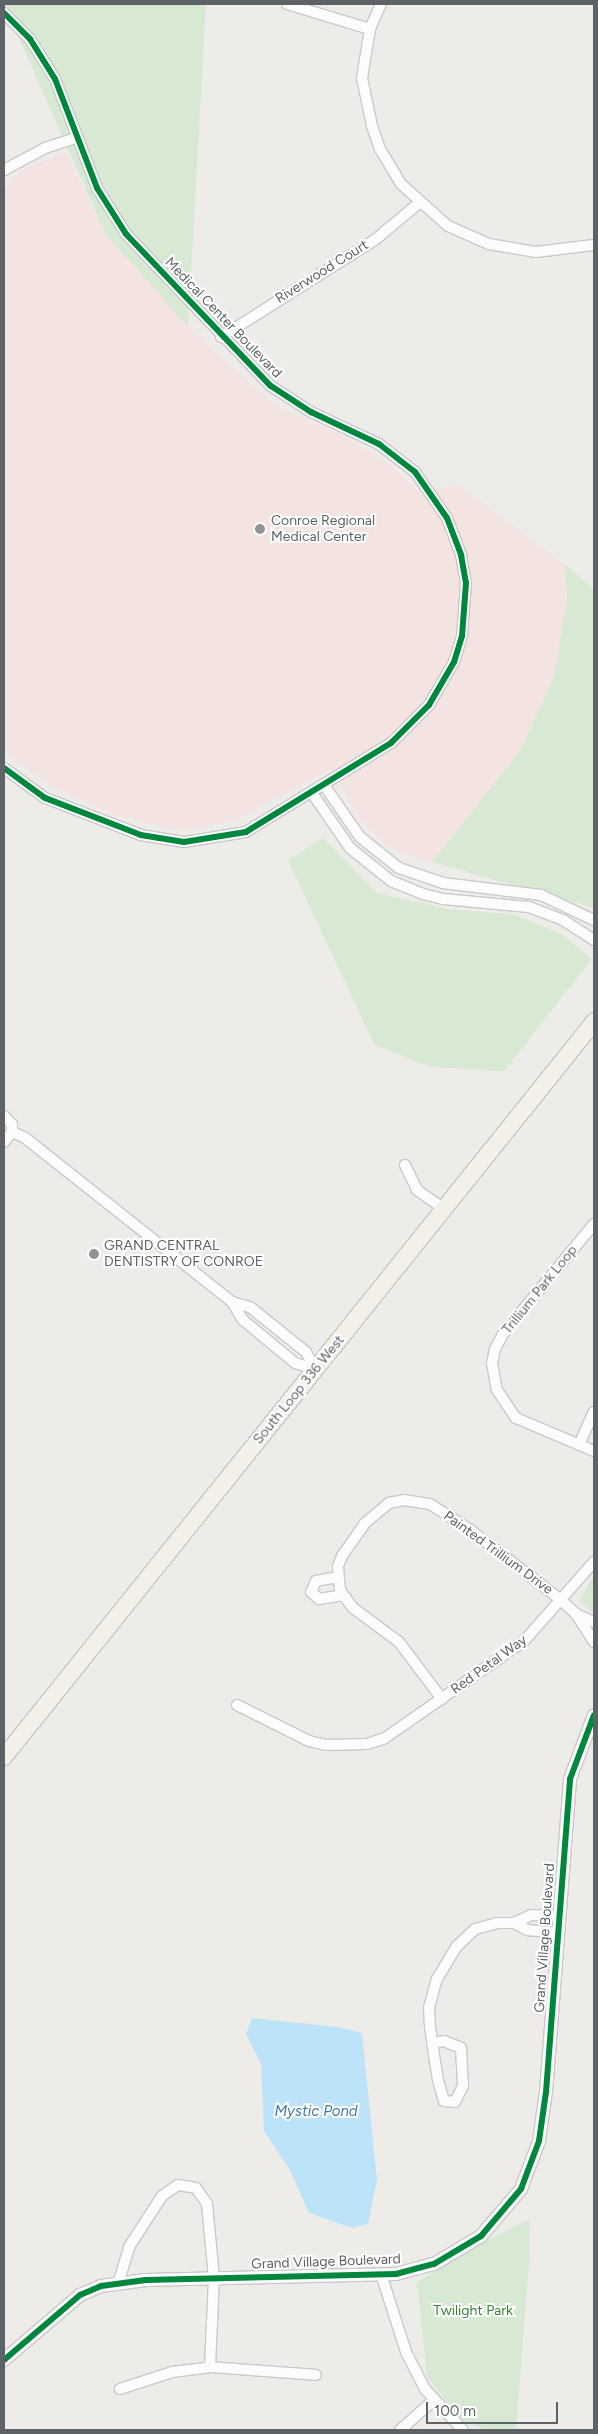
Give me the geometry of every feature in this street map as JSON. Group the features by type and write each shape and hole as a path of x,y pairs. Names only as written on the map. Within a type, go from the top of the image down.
{"main road":[{"name":"South Loop 336 West","path":"4,1757 591,1027"}],"street":[{"path":"287,4 370,29"},
{"path":"381,4 370,29 363,58 365,103 390,167 418,203 448,226 466,235 512,250 555,252 594,245"},
{"name":"Medical Center Boulevard","path":"4,14 30,39 55,78 76,138 97,188 126,234 251,368 289,399 379,444 415,472 447,518 461,554 466,610 462,636 444,682 413,724 390,742 312,793 246,832 184,842 141,835 45,798 4,768"},
{"path":"4,170 44,148 76,138"},
{"name":"Riverwood Court","path":"221,337 376,239 418,203"},
{"path":"324,785 360,837 399,868 443,883 524,891 558,901 594,920"},
{"path":"312,793 350,848 391,881 423,894 521,906 563,920 594,940"},
{"path":"521,906 524,891"},
{"path":"4,1116 12,1124 12,1132 4,1142"},
{"path":"12,1132 24,1136 232,1302 243,1320 295,1363 315,1370"},
{"path":"405,1165 417,1190 444,1209"},
{"name":"Trillium Park Loop","path":"594,1224 503,1334 495,1349 492,1363 496,1390 516,1418 594,1451"},
{"path":"232,1302 250,1307 306,1352 315,1370"},
{"path":"580,1445 594,1412"},
{"name":"Painted Trillium Drive","path":"338,1577 342,1556 378,1510 388,1503 416,1500 430,1504 469,1529 562,1601 576,1614 594,1642"},
{"name":"Red Petal Way","path":"236,1705 309,1741 345,1746 366,1744 385,1738 524,1642 562,1601 594,1562"},
{"path":"343,1595 319,1599 311,1592 316,1581 338,1577 343,1595 353,1608 399,1642 442,1699"},
{"name":"Painted Trillium Drive","path":"576,1614 594,1622"},
{"name":"Grand Village Boulevard","path":"4,2360 80,2295 118,2284 146,2280 396,2274 434,2264 481,2236 521,2189 539,2140 570,1779 594,1715"},
{"path":"432,2043 444,2041 461,2048 463,2086 455,2102 444,2101 432,2043 429,2008 437,1979 457,1946 474,1930 497,1923 514,1922 531,1915 559,1916"},
{"path":"514,1922 528,1930 558,1933"},
{"path":"118,2284 130,2247 162,2196 178,2185 196,2188 207,2204 214,2278 210,2367"},
{"path":"381,2274 406,2352 434,2400 463,2430"},
{"path":"120,2389 172,2372 210,2367 316,2375"},
{"path":"400,2430 434,2400"}],"shaded area":[{"name":"Conroe Regional Medical Center","path":"66,151 105,233 188,327 274,405 340,435 390,464 420,493 458,485 565,565 567,599 554,677 520,751 432,862 388,847 360,819 331,769 233,821 181,831 114,815 51,786 4,751 4,189 20,171"}],"green space":[{"path":"4,4 206,4 188,327 105,233"},
{"path":"565,565 594,589 594,908 432,862 520,751 554,677 567,599"},
{"path":"323,838 377,893 448,909 516,915 563,935 592,959 504,1071 429,1067 374,1044 288,860"},
{"path":"594,1575 594,1613 579,1601"},
{"name":"Twilight Park","path":"529,2219 530,2251 516,2430 487,2430 460,2420 427,2376 417,2282 482,2243"}],"water":[{"name":"Mystic Pond","path":"252,2018 338,2027 362,2033 377,2180 368,2224 352,2228 309,2213 291,2172 264,2131 261,2064 246,2034"}],"cycle path":[{"path":"4,13 30,39 55,79 97,188 126,234 271,386 311,412 379,444 415,472 447,518 461,555 466,583 462,636 454,662 429,705 391,743 246,832 184,842 141,835 45,798 4,768"},
{"path":"4,2360 80,2295 101,2286 146,2280 396,2274 434,2264 481,2236 521,2189 539,2141 546,2092 570,1779 594,1715"}],"place":[{"name":"Conroe Regional Medical Center","path":"260,529"},
{"name":"GRAND CENTRAL DENTISTRY OF CONROE","path":"94,1254"}]}
